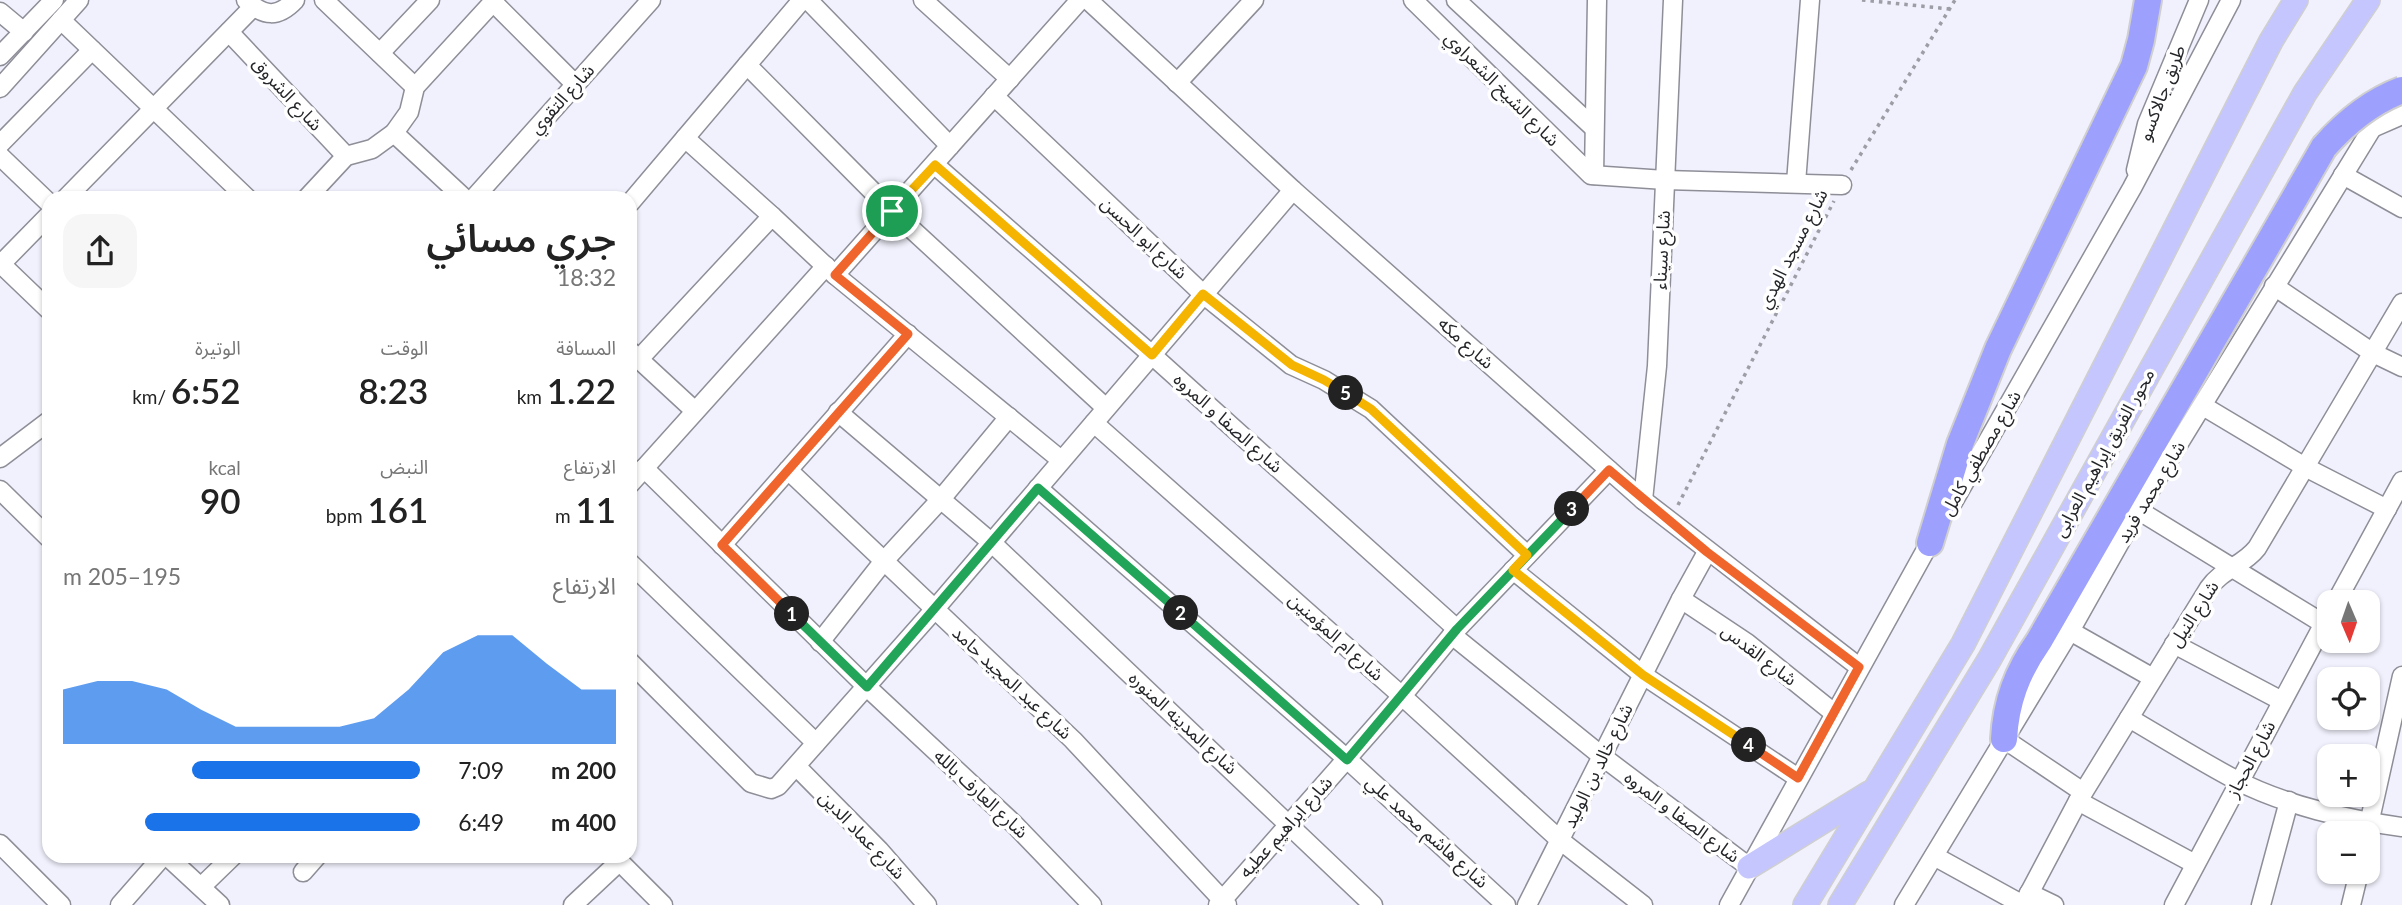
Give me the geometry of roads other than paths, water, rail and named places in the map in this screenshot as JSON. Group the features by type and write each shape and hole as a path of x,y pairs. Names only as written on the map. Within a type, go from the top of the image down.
{"highway":[{"path":"1930,543 1960,444 1998,349 2134,66 2148,0"},
{"path":"2004,739 2010,697 2026,659 2046,629 2324,147 2354,117 2372,104 2402,90"}],"main road":[{"name":"محور الفريق إبراهيم العرابى","path":"1805,905 1963,644 2271,41 2296,0"},
{"name":"محور الفريق إبراهيم العرابى","path":"1840,905 1989,660 2305,93 2368,0"},
{"path":"1749,867 1875,789"}],"street":[{"path":"0,56 54,0"},
{"path":"0,88 79,0"},
{"path":"82,191 154,108 229,32 249,4 263,13 275,13 286,10 295,0"},
{"path":"324,0 415,87"},
{"path":"380,53 430,0"},
{"name":"شارع التقوي","path":"480,191 651,0"},
{"path":"637,196 802,0"},
{"path":"808,0 950,146"},
{"path":"923,0 1010,79"},
{"path":"637,472 830,270 892,211 1080,0"},
{"name":"شارع مكه","path":"1088,0 1293,190 1643,500 1859,667"},
{"path":"1177,83 1254,0"},
{"name":"شارع الشيخ الشعراوي","path":"1413,0 1588,173 1594,175"},
{"name":"شارع الشيخ الشعراوي","path":"1456,0 1594,128"},
{"path":"1597,0 1594,175 1665,180 1842,185"},
{"name":"شارع سيناء","path":"1643,500 1657,366 1673,0"},
{"path":"1796,183 1810,0"},
{"name":"طريق جالاكسو","path":"2132,188 2147,124 2199,0"},
{"name":"شارع مصطفي كامل","path":"1729,905 1859,667 2132,188 2231,0"},
{"path":"314,191 346,156 372,149 394,133 409,112 415,87 494,1 575,84"},
{"path":"0,12 24,32"},
{"path":"61,20 240,191"},
{"name":"شارع الشروق","path":"229,32 346,156"},
{"path":"0,144 92,50"},
{"path":"747,65 892,211 1106,408"},
{"name":"شارع محمد فريد","path":"1904,905 2070,631 2138,510 2402,80"},
{"name":"شارع ابو الحسن","path":"994,96 1203,294 1292,365 1324,380 1371,409 1527,555"},
{"path":"2370,129 2402,115"},
{"path":"394,133 456,191"},
{"path":"685,138 830,270 1061,460"},
{"path":"0,156 42,196"},
{"name":"شارع الصفا و المروه","path":"935,165 1152,355 1455,632 1603,757 1749,867"},
{"path":"2343,175 2402,208"},
{"path":"637,669 751,783 771,789 778,786 934,610 1293,190"},
{"path":"637,352 772,216"},
{"path":"42,222 1,264 42,303"},
{"path":"2274,286 2372,353 2402,367"},
{"name":"شارع النيل","path":"2025,901 2081,796 2174,644 2215,579 2250,557 2257,548 2402,303"},
{"path":"722,545 908,334"},
{"path":"637,358 695,411"},
{"path":"2203,405 2305,467 2387,509"},
{"name":"شارع المدينه المنوره","path":"838,412 991,542 1373,905"},
{"path":"820,642 883,562 942,499 1009,417"},
{"name":"شارع ام المؤمنين","path":"1094,423 1561,841 1643,905"},
{"path":"0,458 42,426"},
{"name":"شارع عبد المجيد حامد","path":"788,470 1073,740 1222,903"},
{"name":"شارع ابراهيم عطيه","path":"1222,903 1455,632 1609,470"},
{"name":"شارع العارف بالله","path":"637,476 722,545 867,687 1014,824 1092,905"},
{"path":"2343,590 2402,481"},
{"name":"شارع هاشم محمد علي","path":"1038,488 1347,760 1506,905"},
{"path":"0,490 42,531"},
{"path":"2138,510 2231,568 2317,614"},
{"name":"شارع خالد بن الوليد","path":"1527,905 1707,552"},
{"path":"637,570 816,743"},
{"path":"1513,570 1643,675 1798,778"},
{"name":"شارع القدس","path":"1681,599 1747,643 1834,713"},
{"path":"2070,631 2153,678"},
{"name":"شارع الحجاز","path":"2175,905 2238,781 2317,637"},
{"path":"2174,644 2282,701"},
{"path":"2370,821 2402,676"},
{"path":"2129,718 2238,781 2348,821"},
{"path":"2004,739 2081,796 2195,864"},
{"name":"شارع عماد الدين","path":"797,767 927,905"},
{"path":"2261,905 2290,801"},
{"path":"2380,828 2402,827"},
{"path":"0,844 61,905"},
{"path":"1934,856 2025,901 2054,905"},
{"path":"120,905 159,863"},
{"path":"173,863 220,905"},
{"path":"202,887 226,863"},
{"path":"303,872 311,863"},
{"path":"573,905 613,863"},
{"path":"621,863 663,905"},
{"path":"2351,905 2356,884"}]}
